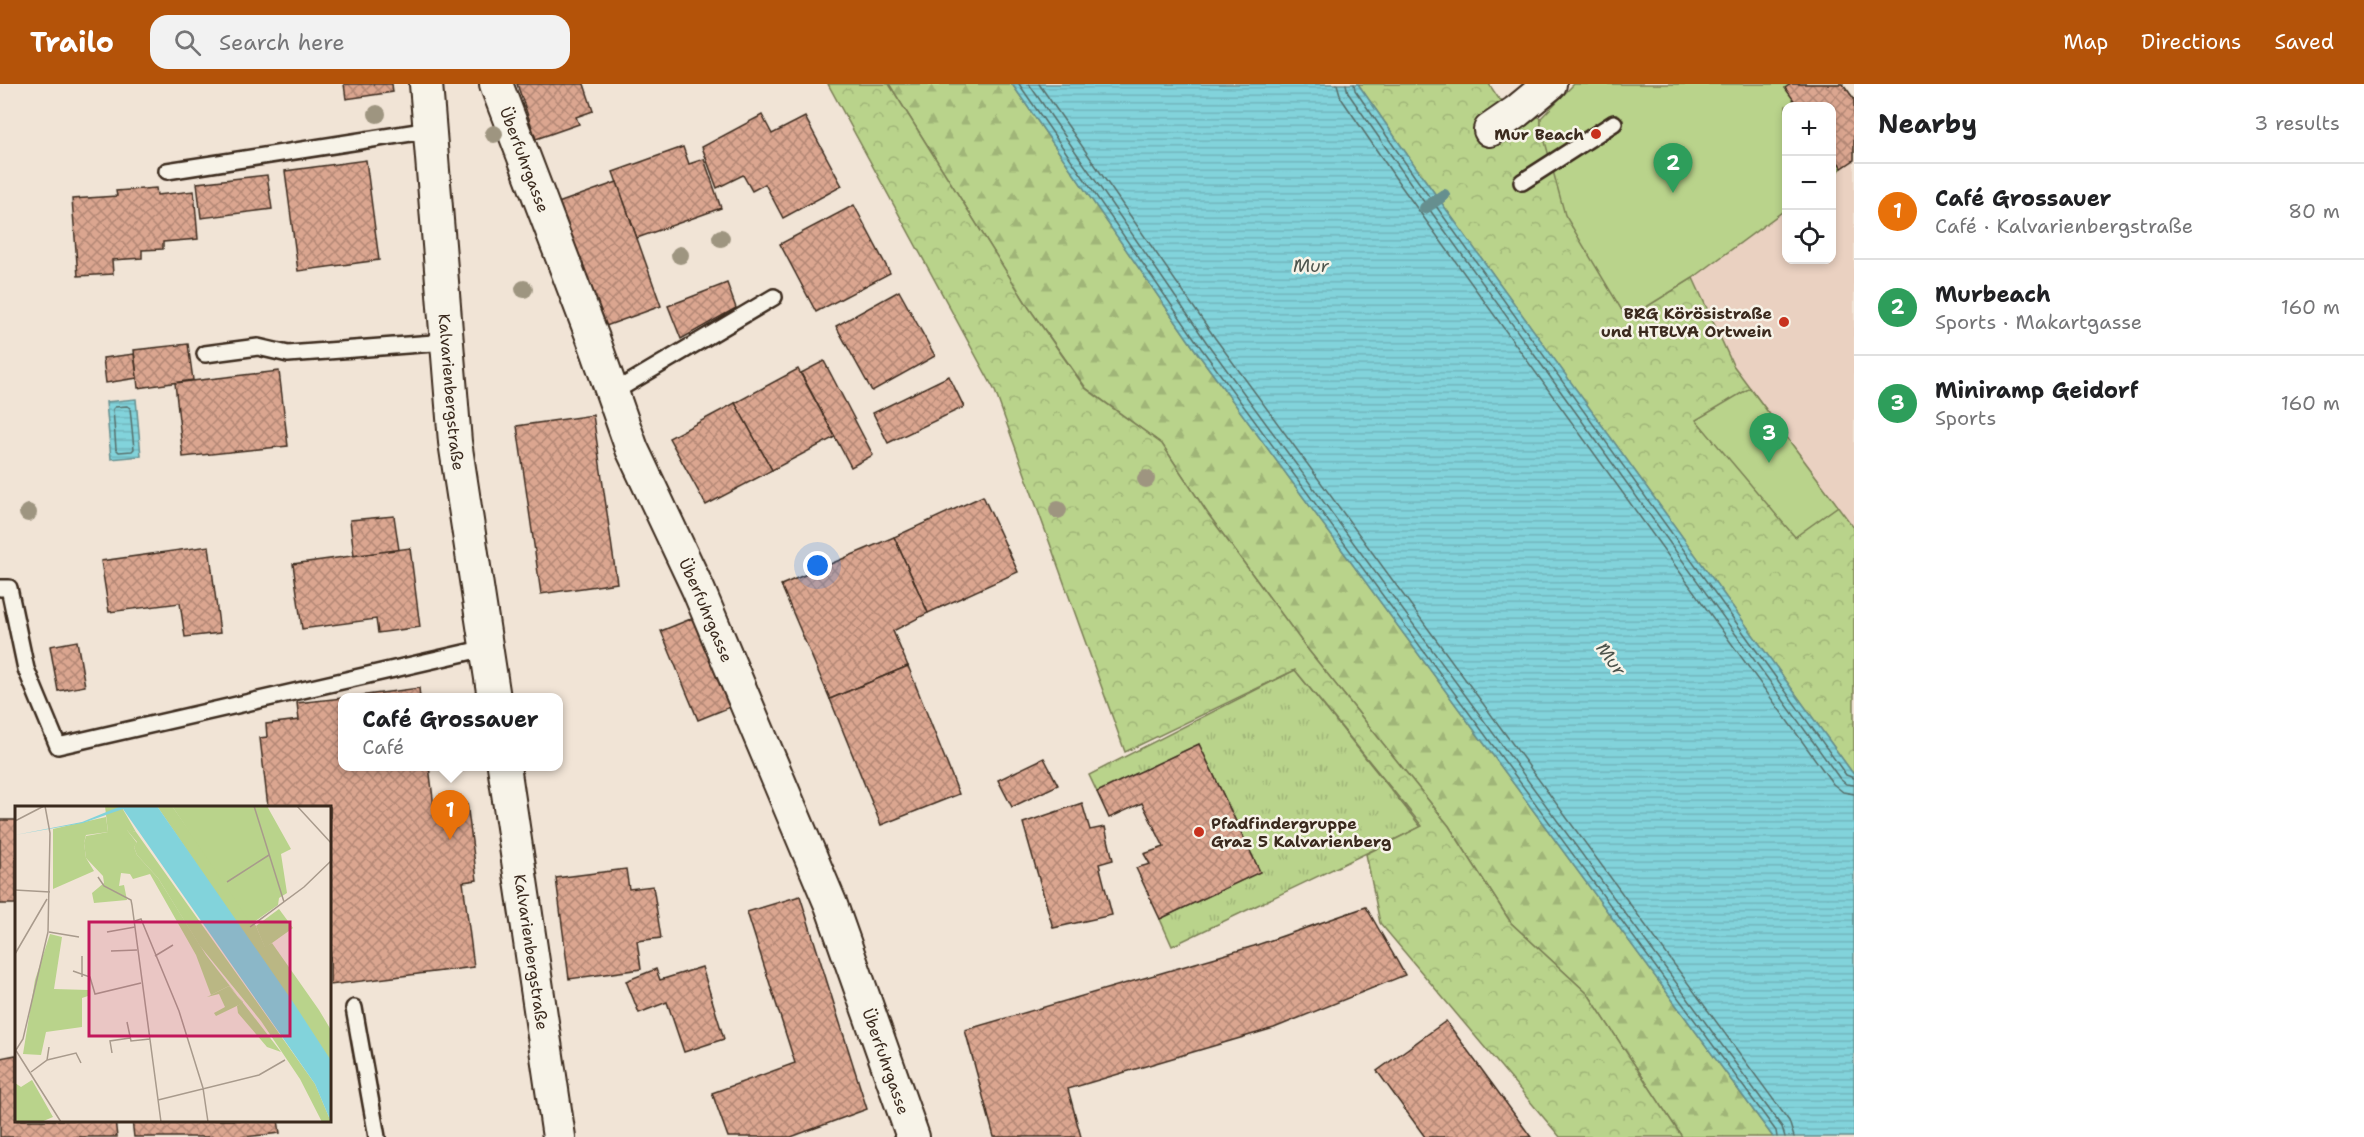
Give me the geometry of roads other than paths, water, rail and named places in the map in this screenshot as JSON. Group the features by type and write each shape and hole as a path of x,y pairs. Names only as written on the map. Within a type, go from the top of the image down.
{"street":[{"name":"Kalvarienbergstraße","path":"426,84 454,442 493,693"},
{"name":"Überfuhrgasse","path":"496,84 632,449 698,589 831,905 913,1137"},
{"path":"1490,130 1550,84"},
{"name":"Kalvarienbergstraße","path":"505,771 559,1137"}],"lane":[{"path":"1521,182 1614,123"},
{"path":"166,171 430,130"},
{"path":"612,393 774,297"},
{"path":"205,354 258,347 288,354 447,342"},
{"path":"0,588 9,588 26,669 58,746 486,648"},
{"path":"354,1008 377,1137"}],"water":[{"name":"Mur","path":"1012,84 1358,84 1854,775 1854,1137 1773,1137 1196,351"},
{"path":"136,399 141,456 111,459 106,402"}],"waterway":[{"path":"1425,208 1444,195"}],"place":[{"name":"Mur Beach","path":"1596,134"},
{"name":"Murbeach","path":"1673,193"},
{"name":"BRG Körösistraße und HTBLVA Ortwein","path":"1784,322"},
{"name":"Miniramp Geidorf","path":"1769,463"},
{"name":"Pfadfindergruppe Graz 5 Kalvarienberg","path":"1199,832"},
{"name":"Café Grossauer","path":"450,840"}]}
